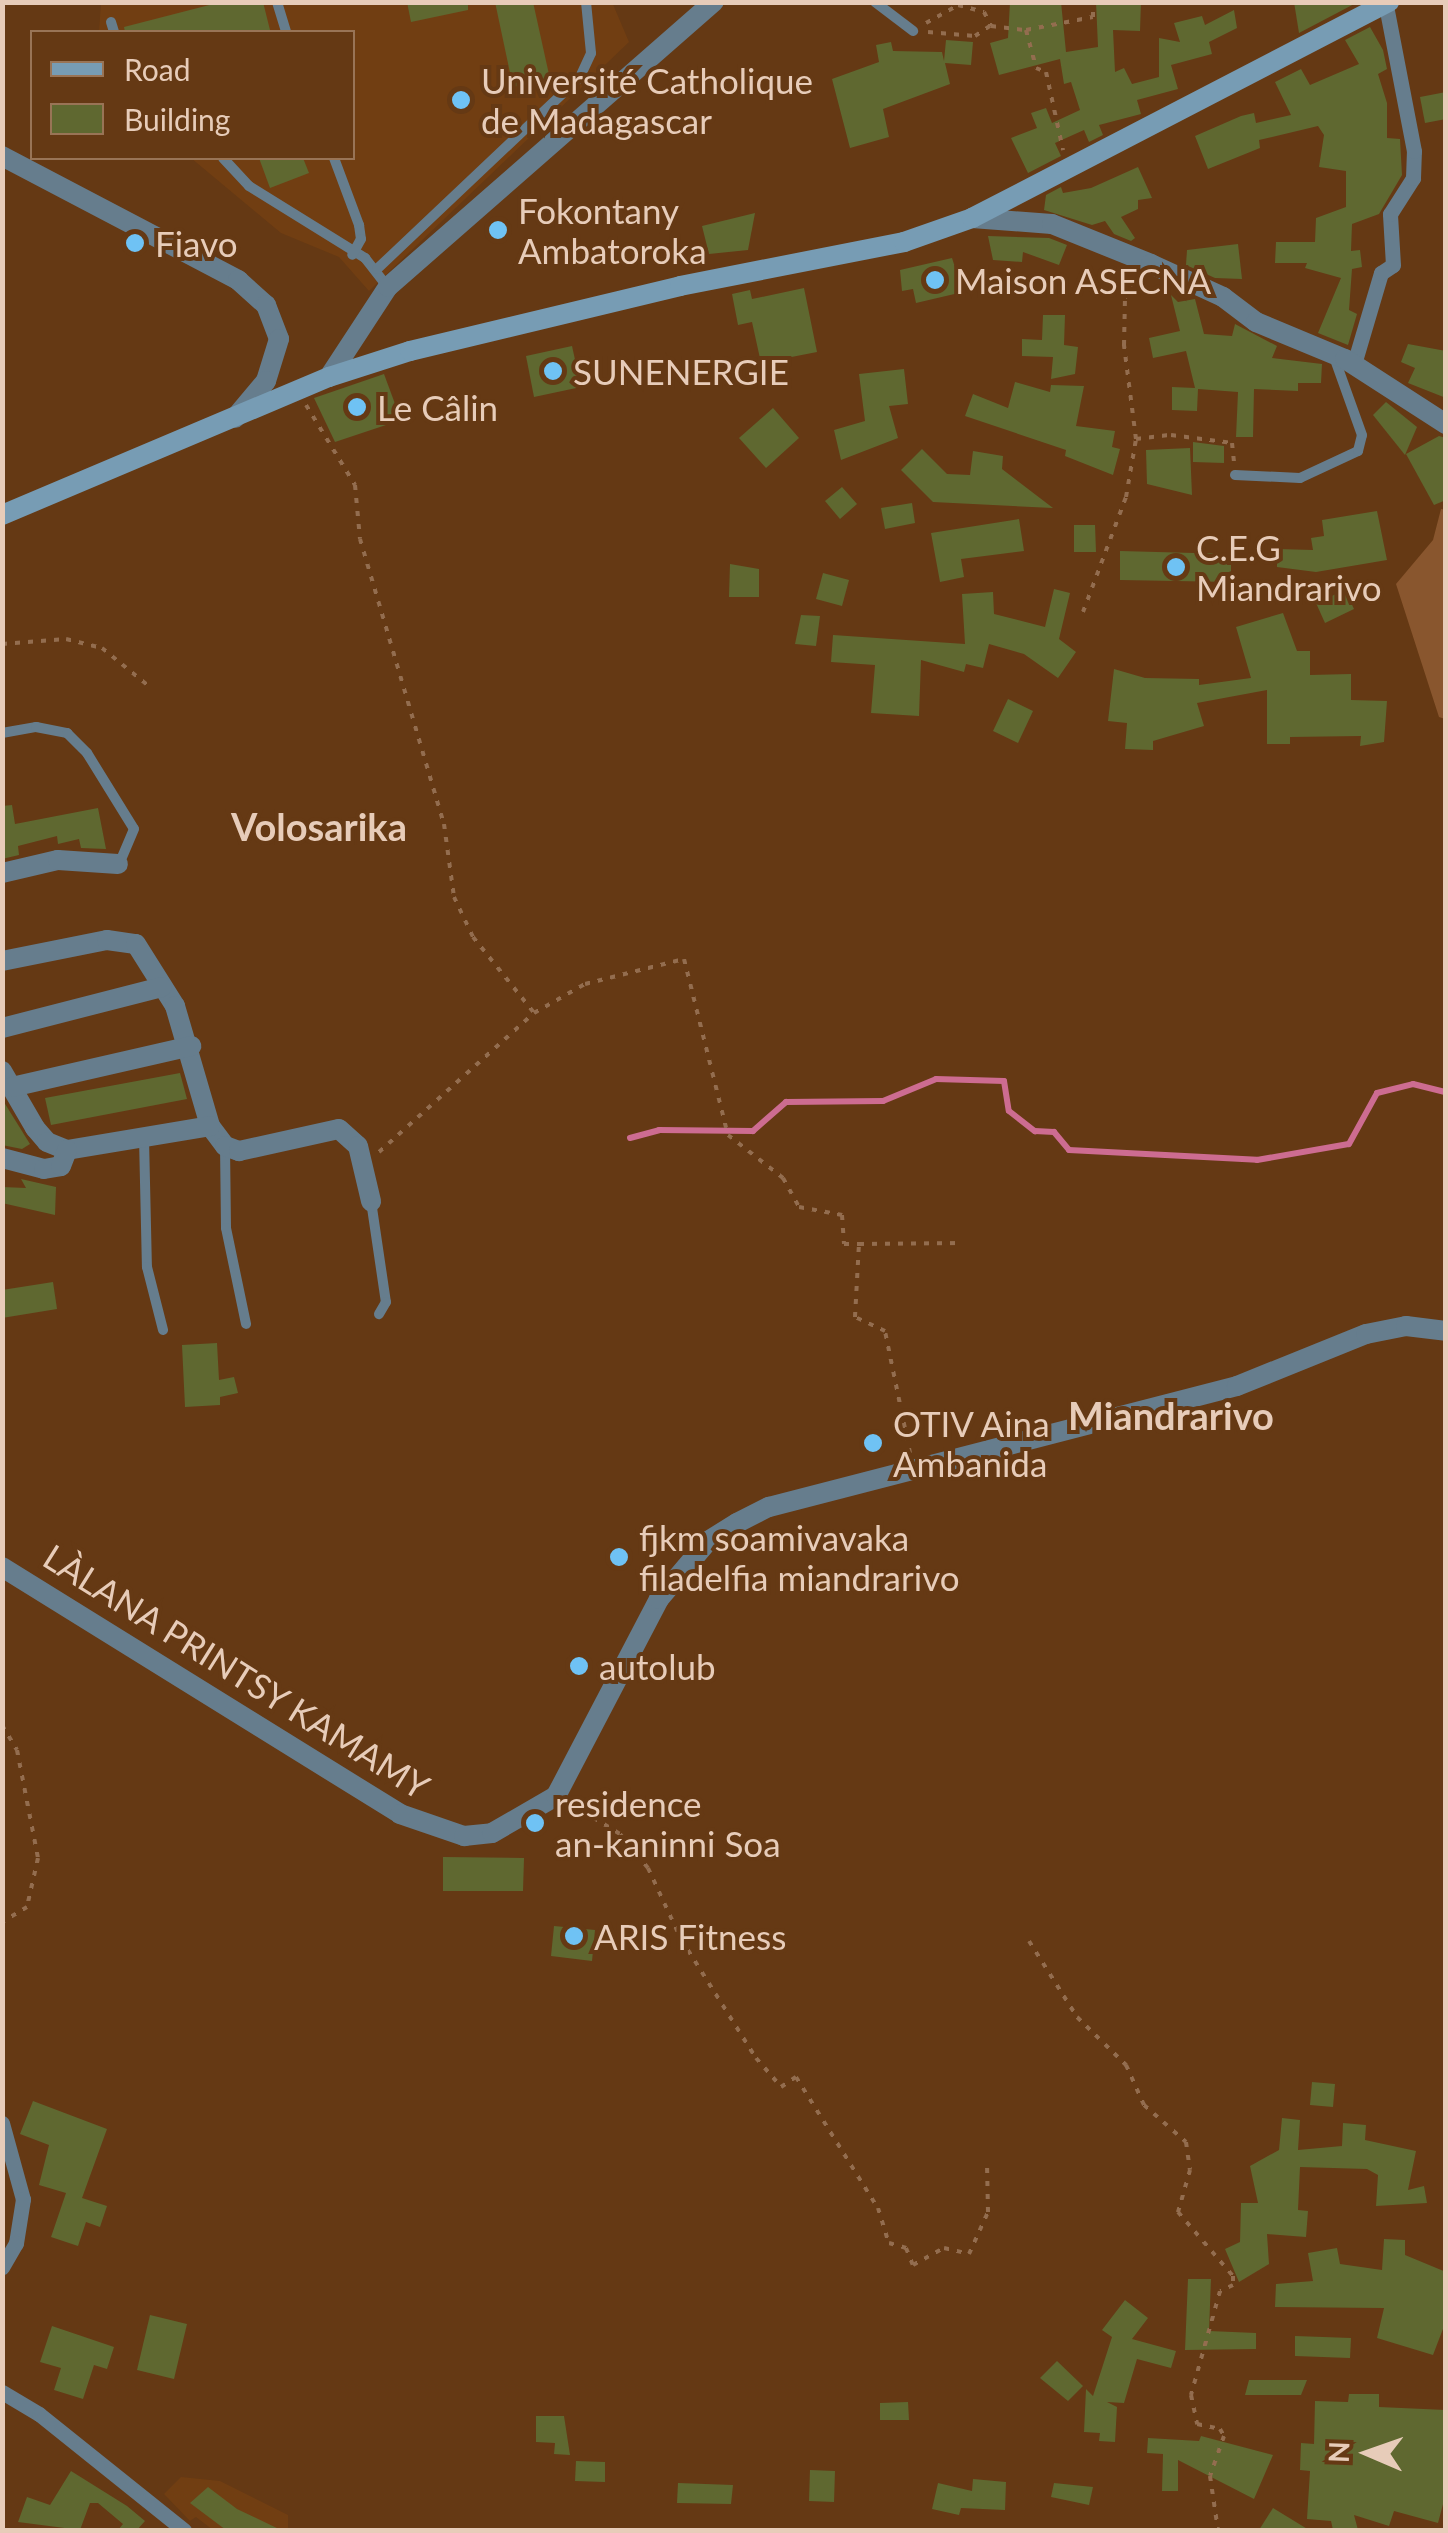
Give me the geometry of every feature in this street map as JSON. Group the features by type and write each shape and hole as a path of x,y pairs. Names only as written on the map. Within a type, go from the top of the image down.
{"main road":[{"path":"2,515 329,377 459,337 904,242 972,218 1388,4"}],"street":[{"path":"329,377 383,278 714,2"},
{"path":"1354,364 1381,272 1393,265 1390,214 1413,178 1414,151 1388,4"},
{"path":"2,156 238,280 266,305 278,339 266,382 235,418"},
{"path":"972,218 1052,224 1142,262 1354,364 1446,424"},
{"path":"2,873 58,860 118,864"},
{"path":"2,961 122,940 136,944 191,1046 210,1126 225,1146 239,1151 339,1129 358,1146 371,1201"},
{"path":"2,1028 162,986"},
{"path":"191,1046 7,1079 47,1142 67,1150 210,1126"},
{"path":"2,1158 44,1169 61,1166 67,1150"},
{"path":"556,1796 659,1598 708,1541 770,1507 1236,1386 1366,1334 1406,1326 1446,1330"},
{"name":"LÀLANA PRINTSY KAMAMY","path":"2,1566 400,1814 438,1830 492,1834 556,1796"},
{"path":"2,2124 23,2199 16,2243 2,2267"},
{"path":"2,2392 39,2414 184,2530"}],"lane":[{"path":"276,2 285,30"},
{"path":"225,160 249,186 383,278 580,77 591,53 586,2"},
{"path":"875,2 913,31"},
{"path":"335,160 360,225 352,255"},
{"path":"1236,475 1300,478 1358,451 1362,435 1333,354"},
{"path":"2,733 36,727 67,734 88,753 134,829 118,864"},
{"path":"144,1138 147,1266 163,1330"},
{"path":"225,1146 226,1228 246,1324"},
{"path":"371,1201 386,1302 380,1314"}],"path":[{"path":"913,31 975,36 991,26 1026,30 1093,17 1093,2"},
{"path":"913,31 958,5 984,12 991,26"},
{"path":"1026,30 1036,68 1046,72 1063,151 1075,168"},
{"path":"1083,612 1126,497 1136,440 1128,411 1125,298 1142,262"},
{"path":"298,392 355,484 360,539 444,824 454,897 473,936 534,1013"},
{"path":"1136,440 1171,435 1232,443 1236,475"},
{"path":"2,644 66,639 102,648 151,688"},
{"path":"362,1162 398,1141 534,1013 584,984 684,959 728,1135 783,1178 799,1208 842,1215 844,1244 963,1243"},
{"path":"859,1244 855,1317 885,1330 899,1421 915,1467"},
{"path":"2,1725 17,1750 38,1858 27,1907 2,1922"},
{"path":"556,1796 605,1823 648,1868 681,1939 756,2058 782,2087 796,2076 878,2208 889,2243 906,2248 914,2265 944,2248 969,2254 988,2212 987,2164"},
{"path":"1029,1941 1078,2017 1126,2065 1144,2105 1186,2142 1190,2170 1178,2212 1232,2276 1233,2286 1220,2291 1192,2396 1197,2424 1220,2429 1224,2436 1210,2476 1218,2530"}],"shaded area":[{"name":"Université Catholique de Madagascar","path":"612,2 629,42 369,291 339,257 281,233 193,160 355,160 355,30 99,30 101,3"},
{"path":"1441,509 1446,510 1445,719 1439,717 1396,584 1433,540"},
{"path":"181,2477 220,2481 288,2515 288,2530 213,2530 196,2517 190,2521 164,2494"}],"building":[{"path":"221,2 263,2 270,30 125,30 124,27"},
{"path":"407,2 468,2 468,10 411,22"},
{"path":"495,2 533,2 550,79 513,87"},
{"path":"1010,2 1061,2 1066,52 1098,47 1096,2 1141,2 1140,31 1113,30 1115,72 1124,68 1132,84 1159,77 1159,38 1180,42 1174,23 1202,16 1205,25 1234,10 1237,28 1209,42 1212,54 1171,65 1178,89 1137,100 1141,114 1099,125 1103,135 1089,142 1084,130 1055,143 1061,156 1028,173 1011,138 1037,128 1031,113 1046,108 1052,123 1080,110 1071,82 1064,84 1060,59 999,75 990,43 1008,38"},
{"path":"1294,2 1358,2 1299,33"},
{"path":"1370,27 1383,50 1387,69 1378,74 1387,103 1387,138 1400,139 1402,175 1379,214 1352,224 1351,251 1360,250 1362,267 1352,269 1349,310 1357,314 1348,345 1318,333 1341,278 1305,268 1307,263 1275,263 1276,242 1315,242 1316,218 1346,207 1346,171 1319,167 1324,135 1318,126 1259,140 1260,148 1208,169 1195,136 1254,113 1256,123 1291,115 1275,82 1301,69 1310,85 1359,64 1345,40"},
{"path":"946,40 973,42 971,65 945,63 950,84 883,109 889,137 850,148 832,79 879,62 876,45 891,42 893,51 942,52 944,61"},
{"path":"1446,92 1446,119 1425,123 1420,97"},
{"path":"260,160 304,160 309,173 270,188"},
{"path":"1138,167 1152,198 1138,200 1138,209 1121,217 1135,238 1131,241 1114,234 1105,221 1092,225 1044,210 1046,195 1061,187 1063,193 1091,188"},
{"path":"755,213 748,250 709,254 702,226"},
{"path":"988,236 1049,238 1067,245 1059,265 1023,252 1022,262 993,260"},
{"path":"1238,244 1242,279 1215,278 1186,265 1187,250"},
{"name":"Maison ASECNA","path":"952,258 963,292 916,303 913,289 902,291 900,270"},
{"path":"804,288 817,352 761,363 752,322 738,325 732,294 750,290 752,299"},
{"path":"1171,295 1178,302 1195,299 1204,334 1232,336 1235,324 1277,346 1272,358 1322,364 1321,383 1298,383 1298,391 1254,389 1253,437 1236,437 1238,392 1198,389 1197,411 1172,410 1172,387 1195,388 1186,351 1153,358 1149,338 1180,331"},
{"path":"1043,315 1065,315 1064,345 1078,347 1075,374 1051,379 1053,357 1022,356 1022,339 1042,340"},
{"path":"1408,344 1446,351 1446,398 1408,383 1415,368 1401,362"},
{"name":"SUNENERGIE","path":"572,346 581,387 534,397 526,356"},
{"path":"904,369 908,404 889,406 898,438 841,460 834,430 865,421 859,374"},
{"name":"Le Câlin","path":"384,374 401,420 335,442 314,398"},
{"path":"1015,382 1050,392 1051,385 1084,386 1076,426 1115,431 1112,447 1120,449 1113,475 1065,456 1066,450 965,416 973,394 1008,408"},
{"path":"1386,402 1417,427 1405,455 1373,415"},
{"path":"773,408 799,438 766,468 739,438"},
{"path":"1439,436 1446,438 1446,500 1434,505 1406,454"},
{"path":"1193,442 1224,446 1224,463 1193,462"},
{"path":"1190,448 1192,495 1147,484 1146,450"},
{"path":"922,449 947,474 970,475 973,451 1003,456 1002,469 1053,508 933,502 901,470"},
{"path":"842,487 857,504 840,519 825,501"},
{"path":"912,503 915,523 885,529 881,508"},
{"path":"1377,511 1387,560 1316,572 1277,567 1277,549 1313,550 1311,538 1324,536 1322,520"},
{"path":"1019,519 1024,551 961,559 964,577 940,582 931,533"},
{"path":"1074,525 1095,525 1096,552 1074,552"},
{"name":"C.E.G Miandrarivo","path":"1120,551 1231,554 1231,582 1120,580"},
{"path":"730,564 759,569 759,597 729,597"},
{"path":"823,573 849,580 842,606 816,599"},
{"path":"1054,589 1070,593 1059,639 1076,652 1058,678 1024,654 989,644 983,668 966,664 964,672 921,660 919,716 871,713 875,665 831,662 833,635 965,644 962,594 993,592 994,614 1045,627"},
{"path":"1345,590 1354,609 1325,623 1316,603"},
{"path":"1283,613 1297,651 1310,651 1310,675 1351,674 1351,700 1387,701 1384,742 1360,746 1361,736 1290,737 1290,744 1267,744 1267,690 1197,703 1204,726 1153,741 1153,750 1125,749 1127,723 1108,721 1114,669 1145,678 1199,679 1199,685 1251,678 1236,627"},
{"path":"801,615 820,616 816,646 795,644"},
{"path":"1008,699 1033,711 1018,743 993,731"},
{"path":"12,805 15,824 98,808 106,849 81,848 79,839 58,844 57,836 18,846 19,855 2,859 2,806"},
{"path":"180,1073 187,1099 51,1125 45,1098"},
{"path":"2,1099 30,1144 22,1149 2,1145"},
{"path":"21,1179 56,1187 55,1215 2,1203 2,1187 26,1188"},
{"path":"53,1282 57,1309 2,1318 2,1290"},
{"path":"217,1343 219,1380 234,1377 238,1393 220,1397 220,1405 185,1407 182,1345"},
{"path":"443,1857 524,1858 523,1891 443,1891"},
{"path":"554,1926 595,1930 592,1961 551,1956"},
{"path":"1312,2082 1335,2084 1333,2107 1310,2105"},
{"path":"33,2101 107,2129 82,2198 107,2206 100,2227 86,2222 78,2246 51,2237 66,2193 39,2185 49,2145 20,2134"},
{"path":"1282,2118 1300,2120 1298,2150 1342,2146 1343,2123 1366,2125 1365,2140 1416,2151 1408,2190 1424,2186 1427,2203 1376,2206 1378,2175 1367,2169 1300,2167 1298,2210 1308,2211 1306,2237 1267,2234 1269,2264 1239,2282 1225,2249 1240,2242 1241,2203 1258,2203 1250,2166 1279,2150"},
{"path":"1384,2239 1405,2240 1405,2255 1446,2272 1446,2321 1433,2355 1377,2338 1384,2308 1275,2307 1276,2284 1313,2281 1308,2253 1337,2248 1340,2264 1382,2270"},
{"path":"1188,2279 1211,2279 1209,2331 1256,2333 1256,2349 1185,2350"},
{"path":"1125,2300 1148,2318 1132,2339 1176,2351 1171,2368 1137,2359 1124,2403 1107,2402 1117,2407 1115,2442 1099,2441 1100,2433 1084,2432 1086,2389 1093,2396 1112,2337 1102,2330"},
{"path":"150,2315 187,2324 174,2379 137,2370"},
{"path":"52,2326 114,2347 107,2369 94,2365 83,2399 54,2390 61,2368 40,2362"},
{"path":"1295,2336 1351,2338 1350,2358 1295,2356"},
{"path":"1057,2361 1083,2386 1068,2401 1040,2378"},
{"path":"1249,2380 1307,2380 1301,2395 1245,2395"},
{"path":"1349,2394 1379,2394 1379,2407 1446,2410 1446,2493 1438,2523 1394,2511 1389,2526 1354,2515 1358,2530 1333,2530 1331,2521 1307,2519 1310,2471 1300,2470 1301,2443 1314,2444 1315,2401 1348,2402"},
{"path":"908,2402 909,2420 880,2420 880,2403"},
{"path":"536,2416 564,2416 570,2455 554,2454 555,2443 536,2442"},
{"path":"1201,2436 1273,2455 1254,2499 1178,2460 1178,2491 1162,2491 1163,2454 1147,2453 1148,2438 1199,2441"},
{"path":"576,2461 605,2462 605,2482 575,2481"},
{"path":"810,2470 835,2471 834,2502 809,2501"},
{"path":"71,2471 145,2521 137,2530 118,2530 123,2524 98,2503 90,2503 80,2530 18,2522 27,2497 50,2505"},
{"path":"973,2479 1006,2482 1005,2510 961,2508 959,2515 932,2509 938,2483 972,2491"},
{"path":"678,2483 733,2485 731,2504 677,2503"},
{"path":"1054,2483 1093,2487 1089,2505 1051,2497"},
{"path":"208,2487 237,2509 281,2530 226,2530 190,2503"},
{"path":"1273,2508 1309,2530 1259,2530"}],"waterway":[{"path":"630,1138 659,1130 753,1131 786,1102 883,1101 936,1079 1004,1081 1009,1111 1035,1131 1054,1132 1069,1150 1257,1160 1349,1144 1377,1093 1413,1084 1446,1092"}],"place":[{"name":"Université Catholique de Madagascar","path":"461,100"},
{"name":"Fokontany Ambatoroka","path":"498,230"},
{"name":"Fiavo","path":"135,243"},
{"name":"Maison ASECNA","path":"935,280"},
{"name":"SUNENERGIE","path":"553,371"},
{"name":"Le Câlin","path":"357,407"},
{"name":"C.E.G Miandrarivo","path":"1176,567"},
{"name":"OTIV Aina Ambanida","path":"873,1443"},
{"name":"fjkm soamivavaka filadelfia miandrarivo","path":"619,1557"},
{"name":"autolub","path":"579,1666"},
{"name":"residence an-kaninni Soa","path":"535,1823"},
{"name":"ARIS Fitness","path":"574,1936"}],"district":[{"name":"Volosarika","path":"319,827"},
{"name":"Miandrarivo","path":"1171,1416"}]}
